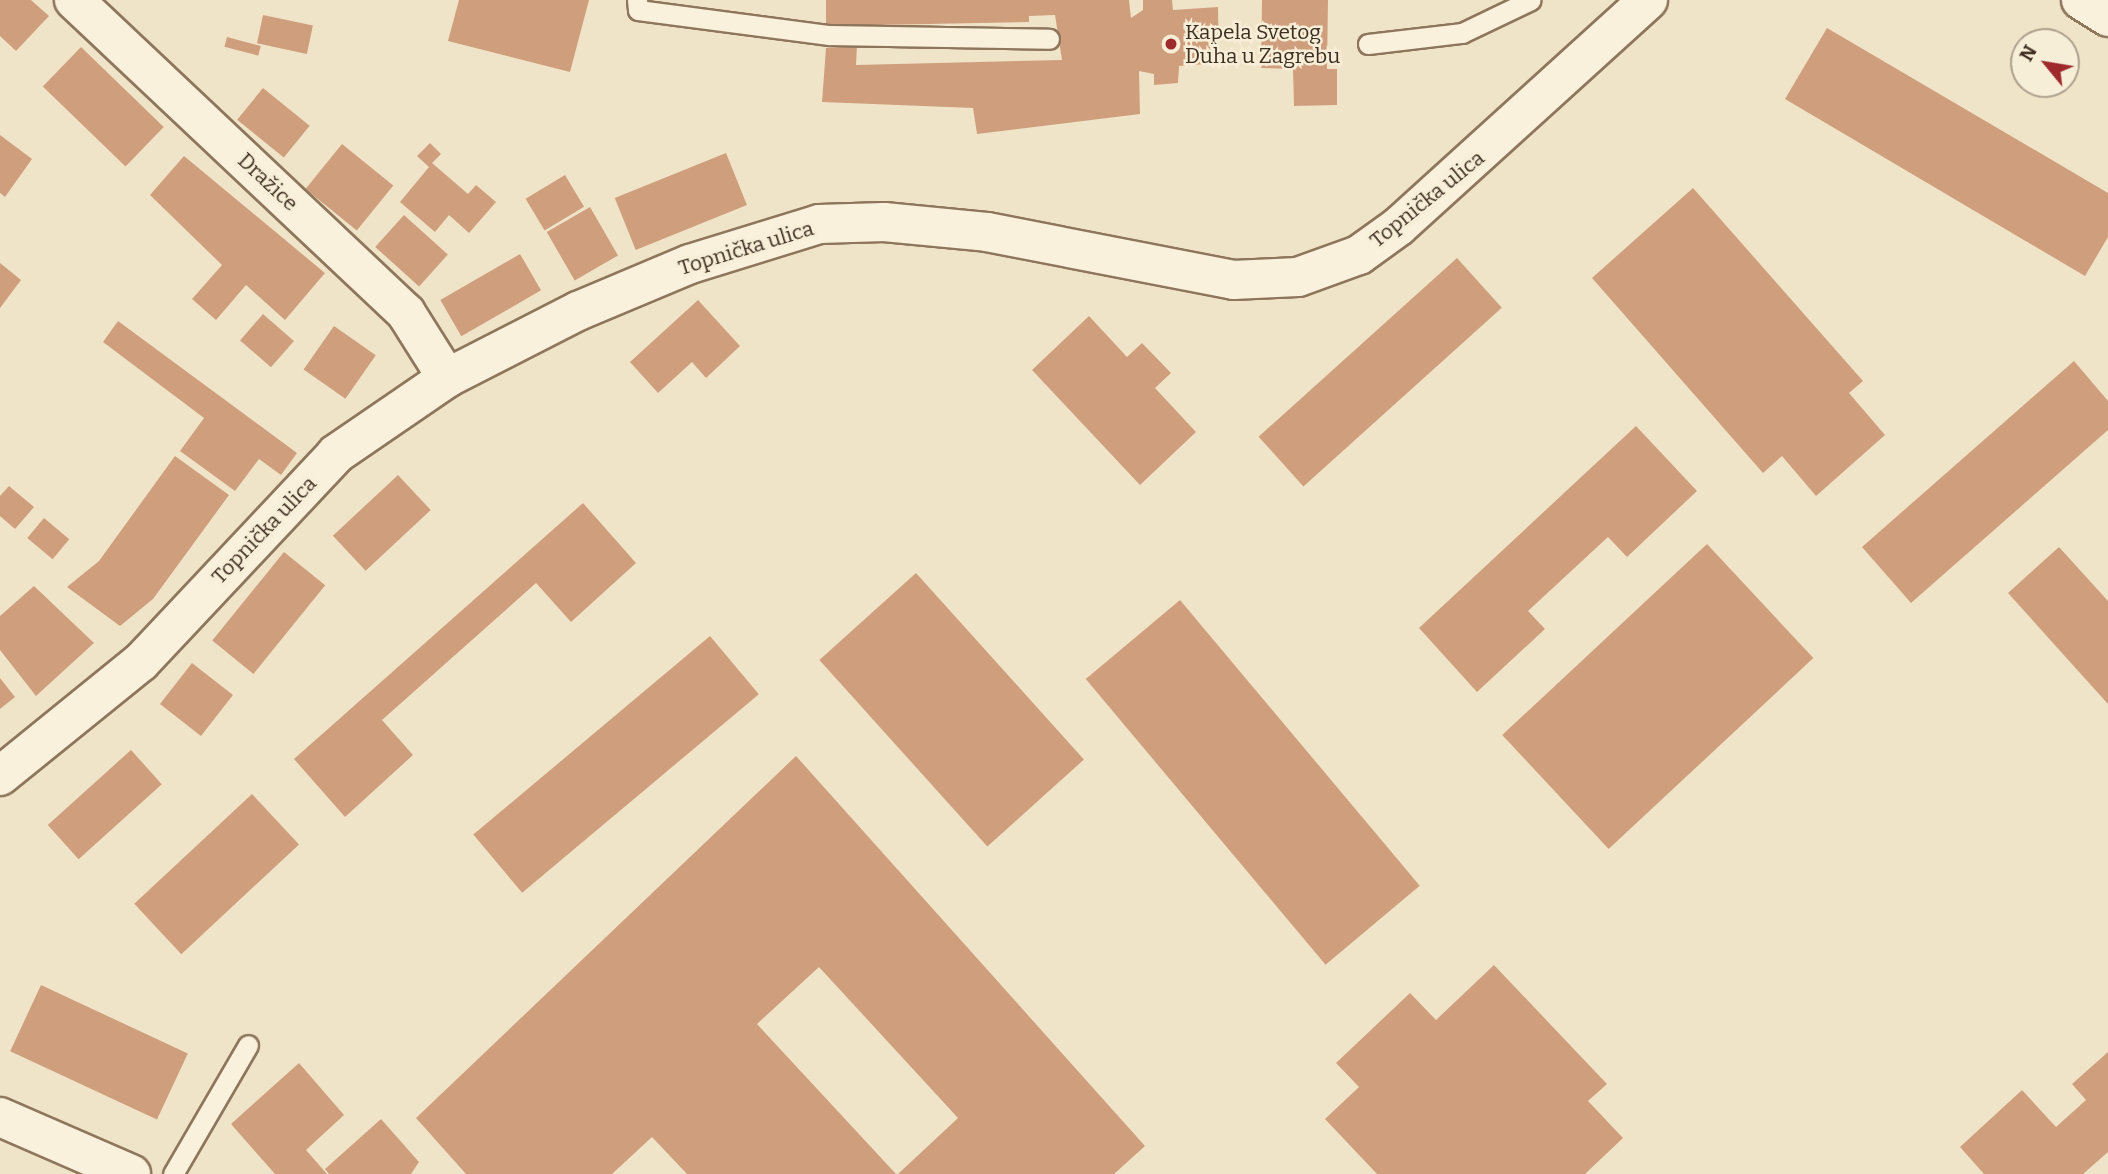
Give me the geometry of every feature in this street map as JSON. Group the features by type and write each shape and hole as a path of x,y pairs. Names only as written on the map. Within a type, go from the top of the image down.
{"street":[{"name":"Dražice","path":"74,0 406,313 447,377"},
{"name":"Topnička ulica","path":"0,776 141,662 336,454 447,377 672,271 819,224 884,222 987,232 1233,280 1298,278 1359,256 1399,226 1648,0"},
{"path":"2081,0 2108,17"},
{"path":"0,1116 131,1174"}],"lane":[{"path":"638,0 638,10 784,30 1049,39"},
{"path":"1368,44 1462,33 1531,0"},
{"path":"173,1174 248,1045"}],"building":[{"path":"0,0 31,0 49,16 16,51 0,36"},
{"path":"459,0 589,0 570,72 448,41"},
{"path":"826,0 1129,0 1131,18 1143,10 1143,0 1172,0 1173,10 1218,7 1219,63 1179,66 1178,83 1154,85 1154,74 1139,71 1140,114 977,134 973,108 822,102 826,48 857,46 856,65 1062,60 1055,15 1029,16 1029,22 826,26"},
{"path":"1262,0 1328,0 1327,69 1337,69 1337,105 1294,106 1293,69 1261,68"},
{"path":"263,15 313,26 307,54 257,43"},
{"path":"1827,28 2108,193 2108,237 2085,276 1785,99"},
{"path":"227,37 261,46 258,56 224,47"},
{"path":"81,47 164,127 126,166 43,87"},
{"path":"263,88 310,126 284,158 237,120"},
{"path":"0,135 32,159 5,197 0,193"},
{"path":"430,143 441,154 432,163 468,194 476,185 496,202 469,233 449,215 435,232 400,202 429,167 417,156"},
{"path":"342,144 393,186 357,231 305,189"},
{"path":"726,153 747,205 636,250 615,198"},
{"path":"184,156 325,273 285,320 246,285 216,320 192,299 222,265 150,195"},
{"path":"565,175 584,207 545,230 526,199"},
{"path":"1693,188 1863,381 1849,393 1885,435 1816,496 1782,456 1763,473 1592,278"},
{"path":"590,207 618,255 575,280 547,232"},
{"path":"404,215 448,254 419,286 375,247"},
{"path":"520,254 541,290 461,336 440,300"},
{"path":"1457,258 1502,308 1303,486 1259,437"},
{"path":"0,263 21,280 0,308"},
{"path":"698,300 740,346 706,378 692,362 658,393 630,362"},
{"path":"263,314 294,341 271,367 240,340"},
{"path":"1089,316 1127,357 1142,343 1171,373 1155,388 1196,432 1140,485 1032,370"},
{"path":"118,321 297,453 281,475 259,459 235,491 180,451 204,418 103,342"},
{"path":"334,326 376,355 345,399 304,369"},
{"path":"2074,361 2108,401 2108,430 1911,603 1862,547"},
{"path":"1636,426 1697,491 1627,557 1608,537 1528,611 1545,629 1477,692 1419,628"},
{"path":"175,456 229,495 153,599 120,626 67,587 99,561"},
{"path":"398,475 431,510 366,571 333,536"},
{"path":"9,486 34,507 15,529 0,516 0,496"},
{"path":"583,503 636,563 571,622 536,583 382,720 413,755 345,817 294,759"},
{"path":"44,518 69,539 53,559 27,538"},
{"path":"1707,544 1813,658 1609,849 1502,735"},
{"path":"2059,547 2108,601 2108,704 2008,593"},
{"path":"284,552 325,585 253,674 212,641"},
{"path":"916,573 1084,760 987,847 819,660"},
{"path":"34,586 94,643 36,696 0,650 0,616"},
{"path":"1180,600 1420,886 1326,965 1086,679"},
{"path":"710,636 759,694 522,893 473,835"},
{"path":"192,663 233,695 201,736 160,704"},
{"path":"0,678 15,697 0,709"},
{"path":"131,750 162,784 79,859 48,825"},
{"path":"796,756 1145,1146 1114,1174 898,1174 958,1118 819,967 757,1024 896,1174 687,1174 652,1137 612,1174 466,1174 416,1118"},
{"path":"252,794 299,844 181,954 134,904"},
{"path":"1494,965 1607,1084 1588,1101 1623,1138 1585,1174 1377,1174 1325,1119 1359,1087 1336,1063 1410,993 1436,1020"},
{"path":"41,985 188,1053 157,1120 10,1051"},
{"path":"2108,1052 2108,1152 2083,1174 1984,1174 1960,1147 2022,1090 2056,1127 2086,1100 2072,1084"},
{"path":"299,1063 344,1115 306,1150 327,1174 275,1174 231,1124"},
{"path":"381,1119 419,1162 411,1174 329,1174 325,1169"}],"place":[{"name":"Kapela Svetog Duha u Zagrebu","path":"1171,44"}]}
